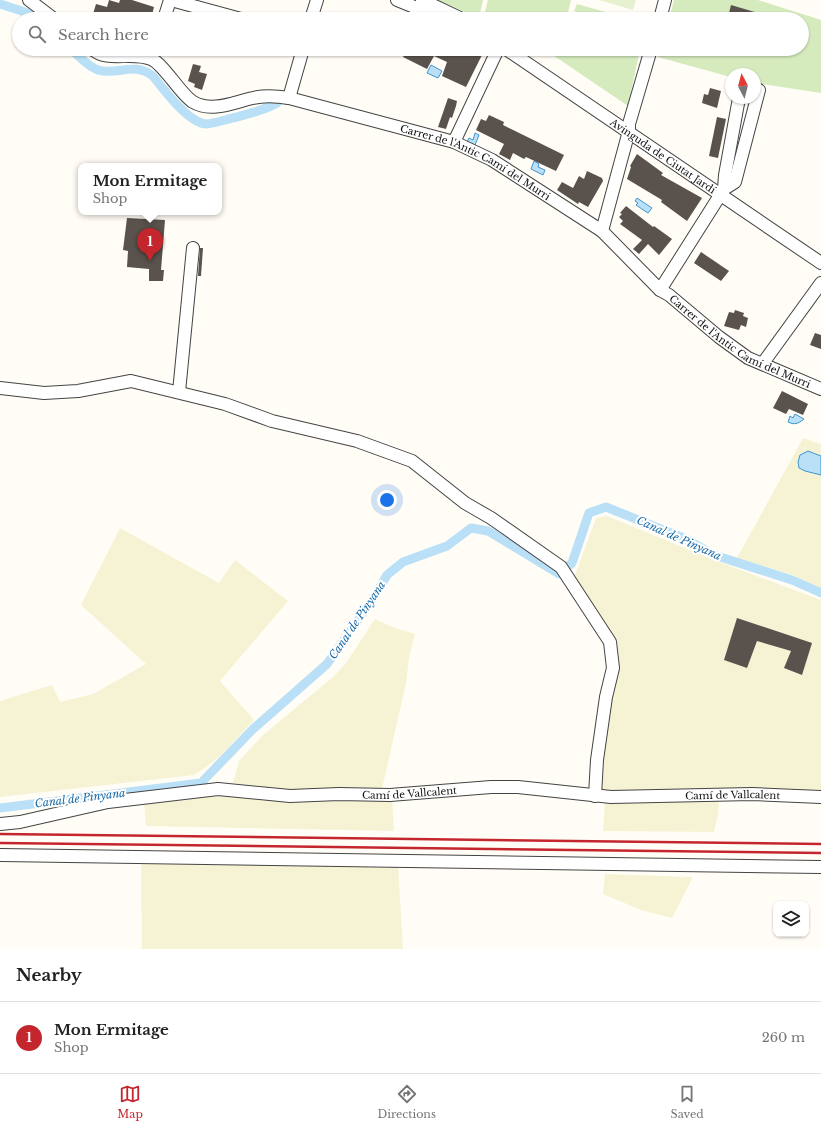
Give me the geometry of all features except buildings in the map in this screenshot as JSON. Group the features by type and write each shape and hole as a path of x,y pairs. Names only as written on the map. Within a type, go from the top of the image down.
{"street":[{"path":"29,0 45,12"},
{"path":"166,12 170,0 215,12"},
{"path":"313,12 317,0"},
{"path":"398,0 427,12"},
{"path":"422,0 447,12"},
{"path":"662,12 665,0"},
{"name":"Carrer de l'Antic Camí del Murri","path":"107,56 118,56"},
{"name":"Carrer de l'Antic Camí del Murri","path":"155,56 193,102 211,106 224,106 253,98 273,96 289,98 454,142 492,160 602,231 660,290 669,295 719,338 748,358 763,363 821,389"},
{"path":"289,98 300,56"},
{"path":"454,142 495,56"},
{"name":"Avinguda de Ciutat Jardí","path":"517,56 629,128"},
{"name":"Avinguda de Ciutat Jardí","path":"529,56 629,128 723,192 821,255"},
{"path":"602,231 649,56"},
{"path":"723,192 737,104"},
{"path":"660,290 723,192 735,182 755,104"},
{"name":"Avinguda de Ciutat Jardí","path":"723,192 821,263"},
{"path":"179,392 193,248"},
{"path":"763,363 821,283"},
{"path":"0,388 44,393 78,391 131,382 179,392 225,404 272,421 357,442 412,461 465,503 491,518 564,570 610,642 613,668 606,697 597,760 595,796"},
{"name":"Camí de Vallcalent","path":"0,824 20,822 108,802 218,789 290,796 339,794 390,795 491,787 518,787 611,797 759,794 821,797"},
{"path":"0,855 821,867"}],"shaded area":[{"path":"803,438 821,444 821,589 793,575 737,558"},
{"path":"607,516 714,560 821,600 821,793 600,792 603,738 618,653 574,578 596,518"},
{"path":"120,528 219,583 235,560 288,601 220,681 254,720 220,756 194,775 0,797 0,701 52,685 60,702 93,694 146,664 81,605"},
{"path":"375,619 395,628 415,634 409,657 406,683 382,789 277,790 233,783 239,761 262,736 333,677 346,663"},
{"path":"207,793 392,798 394,831 146,826 144,802"},
{"path":"719,799 718,814 714,832 603,831 605,801"},
{"path":"141,862 398,865 403,949 142,949"},
{"path":"605,874 693,877 672,918 641,910 603,894"}],"green space":[{"path":"437,0 483,0 480,12 465,12"},
{"path":"488,0 571,0 568,12 485,12"},
{"path":"599,0 636,0 633,10"},
{"path":"674,0 758,0 796,12 671,12"},
{"path":"577,4 606,12 578,12 574,11"},
{"path":"809,16 821,20 821,93 761,84 761,68 725,68 725,75 658,56 809,56"},
{"path":"554,56 639,56 628,106"}],"water":[{"path":"431,65 442,71 438,78 427,73"},
{"path":"475,133 479,135 475,145 467,142 469,138 473,140"},
{"path":"534,161 539,164 538,167 545,170 543,175 531,169"},
{"path":"637,198 652,208 648,213 636,205 638,203 635,201"},
{"path":"795,414 804,419 796,424 788,422 790,416 793,418"},
{"path":"808,451 821,456 821,475 799,468 798,462 800,455"}],"waterway":[{"name":"Canal de Pinyana","path":"0,4 25,12"},
{"name":"Canal de Pinyana","path":"79,56 98,70 112,71 132,69 146,72 153,76 177,105 192,118 207,124 258,111 277,103"},
{"name":"Canal de Pinyana","path":"0,808 201,783 253,729 327,664 371,602 387,575 403,562 447,546 471,528 488,531 559,574 572,563 589,513 606,507 686,539 714,555 792,580 821,593"}],"railway":[{"path":"0,834 821,844"},
{"path":"0,843 821,853"}],"place":[{"name":"Mon Ermitage","path":"150,261"}]}
